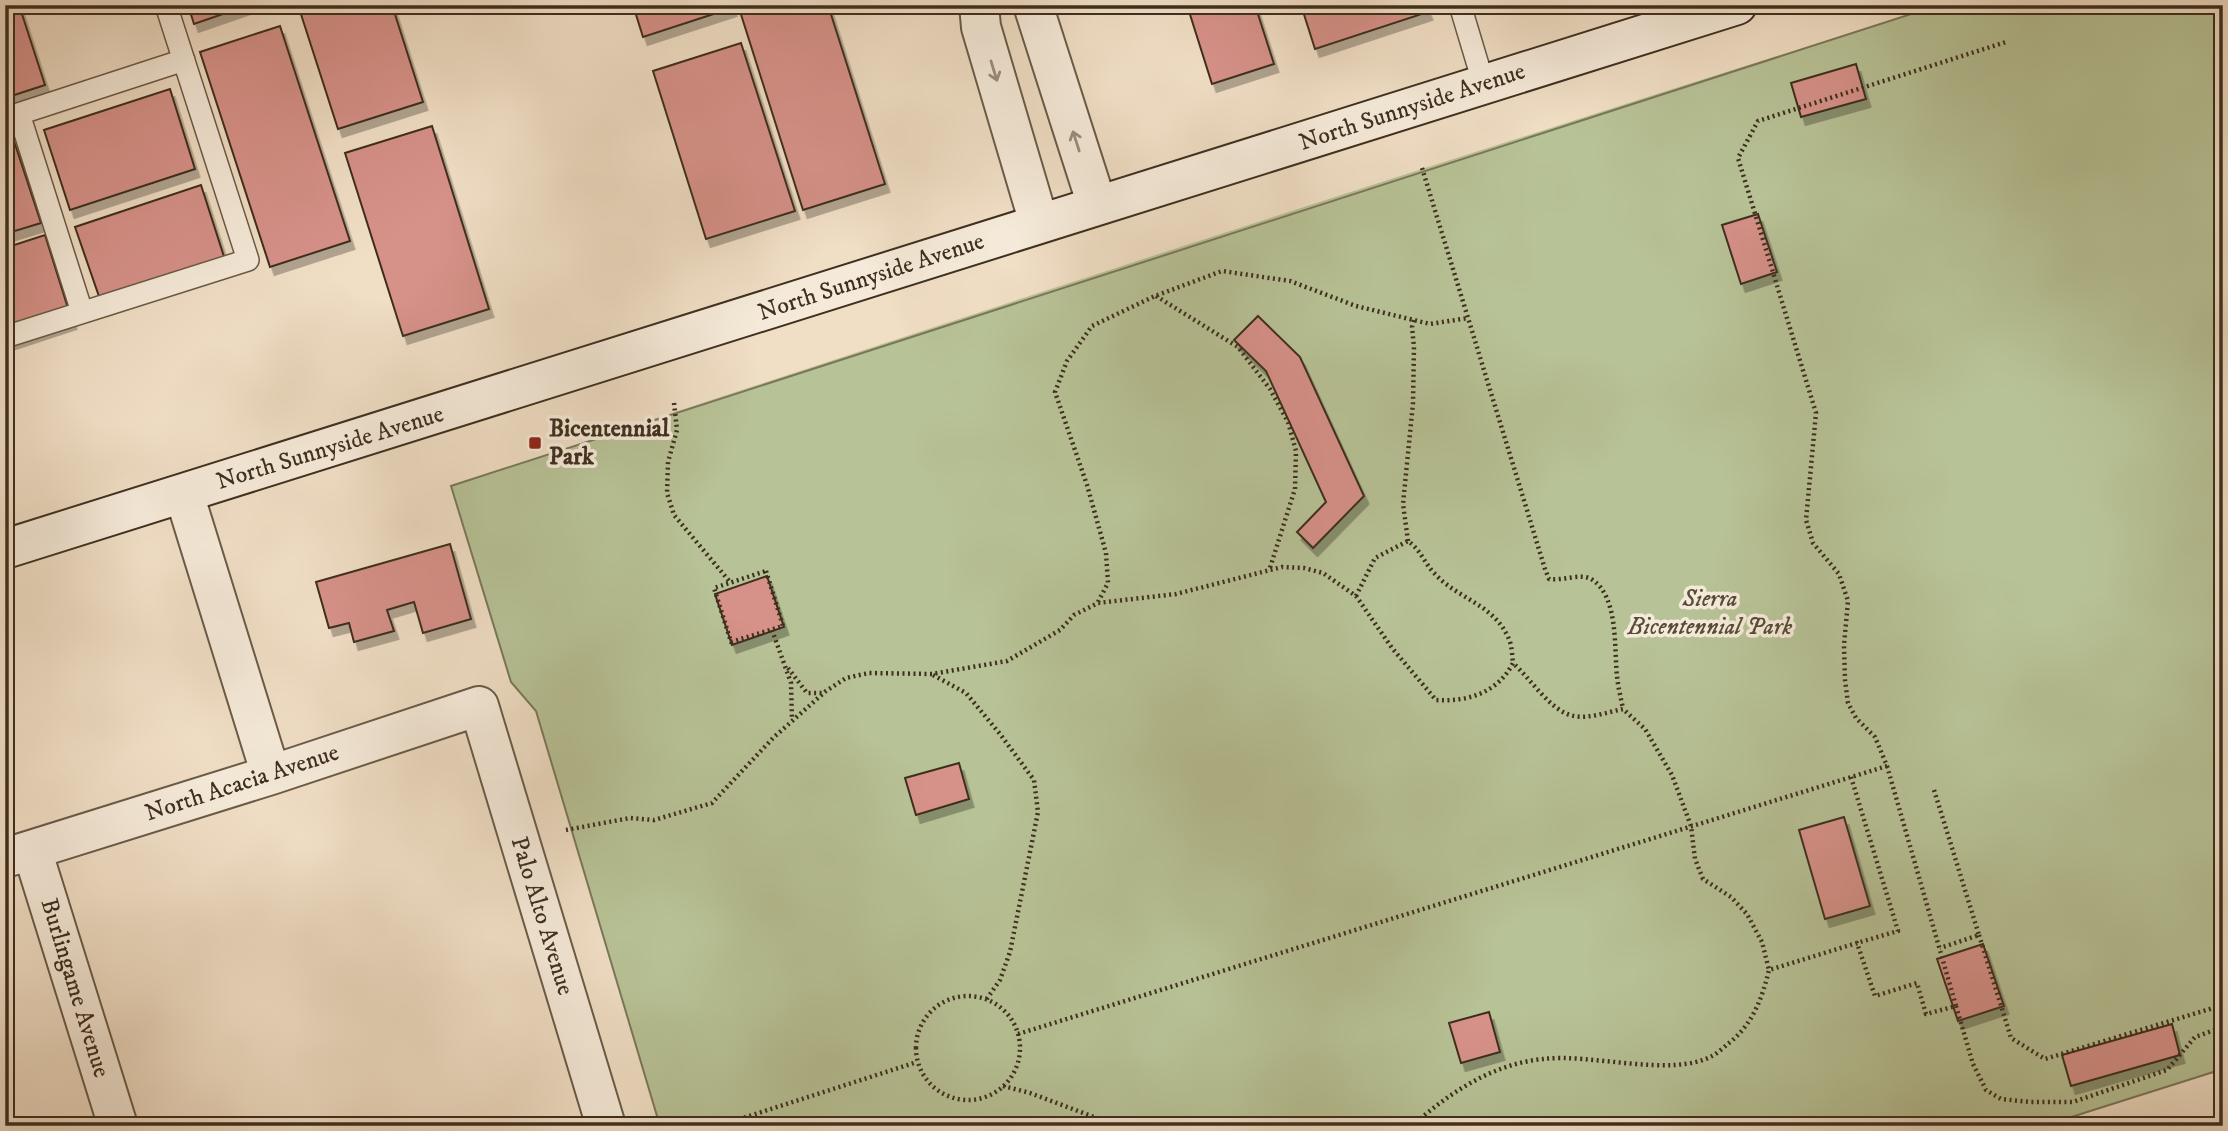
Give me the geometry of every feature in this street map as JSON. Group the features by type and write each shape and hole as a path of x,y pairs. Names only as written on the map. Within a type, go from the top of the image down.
{"street":[{"path":"979,5 981,27 1039,223"},
{"path":"1033,5 1097,205"},
{"name":"North Sunnyside Avenue","path":"5,549 1737,5"},
{"path":"184,494 271,775"},
{"name":"North Acacia Avenue","path":"19,854 479,706"},
{"name":"Palo Alto Avenue","path":"479,706 606,1126"},
{"name":"Burlingame Avenue","path":"19,854 118,1126"}],"lane":[{"path":"5,337 248,260 166,5"},
{"path":"1460,5 1484,85"},
{"path":"82,312 12,116 184,60"}],"path":[{"path":"2006,42 1758,121 1738,158 1816,413 1806,520 1813,542 1839,574 1848,601 1844,645 1848,703 1856,718 1875,737 1886,766 1973,1064 1986,1090 2001,1099 2073,1102 2167,1070 2195,1037 2223,1027"},
{"path":"1412,1126 1465,1084 1502,1069 1541,1059 1577,1057 1675,1065 1711,1057 1741,1034 1762,1000 1769,970 1762,942 1746,914 1731,897 1703,879 1695,859 1691,826 1672,775 1645,729 1623,709 1617,676 1617,646 1606,597 1593,580 1581,575 1559,580 1549,579 1422,167"},
{"path":"1098,603 1108,583 1106,553 1087,485 1055,392 1067,361 1092,326 1155,296 1222,271 1290,281 1356,306 1430,324 1468,318"},
{"path":"1155,296 1238,347 1270,389 1288,422 1296,451 1295,489 1269,571"},
{"path":"566,830 630,818 654,820 712,803 792,722 826,691 846,678 869,673 932,674 1007,661 1060,630 1074,615 1098,603 1177,594 1282,568 1304,568 1323,573 1356,596 1392,649 1436,700 1456,701 1491,690 1508,673 1513,663 1508,637 1489,610 1463,597 1434,573 1419,548 1408,541 1403,504 1412,402 1412,327 1415,320"},
{"path":"674,403 677,430 668,462 667,492 674,515 730,582"},
{"path":"1356,596 1375,558 1408,541"},
{"path":"766,571 783,626 731,642 714,588 730,582 766,571"},
{"path":"772,630 791,683 792,722"},
{"path":"780,654 807,693 816,695 826,691"},
{"path":"1513,663 1531,679 1552,706 1574,716 1623,709"},
{"path":"932,674 965,694 1000,734 1034,780 1038,812 1010,951 1000,980 986,1000"},
{"path":"1018,1034 1886,766"},
{"path":"1769,970 1898,931 1851,777"},
{"path":"1934,790 2011,1038 2045,1059 2223,1005"},
{"path":"1940,948 1979,935"},
{"path":"1857,943 1875,996 1917,983 1926,1014 1956,1006"},
{"path":"970,996 986,1000 1000,1008 1011,1020 1018,1034 1019,1049 1012,1075 989,1096 971,1100 953,1098 937,1090 925,1078 917,1062 919,1030 927,1015 954,998 970,996"},
{"path":"718,1126 917,1062"},
{"path":"1003,1086 1030,1093 1118,1126"}],"green space":[{"name":"Sierra Bicentennial Park","path":"1939,5 2223,5 2223,1069 2043,1126 660,1126 536,711 511,682 451,486 1194,243"}],"building":[{"path":"5,5 19,5 45,85 5,98"},
{"path":"188,5 249,5 194,24"},
{"path":"298,5 392,5 423,102 338,129"},
{"path":"633,5 731,5 732,8 643,37"},
{"path":"738,5 828,5 885,184 803,210"},
{"path":"1187,5 1255,5 1274,64 1212,84"},
{"path":"1301,5 1425,5 1428,12 1315,49"},
{"path":"280,26 350,241 270,267 200,52"},
{"path":"741,43 795,211 706,239 653,71"},
{"path":"1856,64 1866,99 1801,117 1791,83"},
{"path":"170,89 195,169 70,210 44,130"},
{"path":"432,126 489,309 403,336 345,153"},
{"path":"14,141 41,223 5,234 5,144"},
{"path":"201,185 227,266 103,308 75,227"},
{"path":"1758,214 1777,272 1741,284 1722,225"},
{"path":"45,235 72,321 5,343 5,248"},
{"path":"1258,316 1300,357 1364,496 1313,548 1297,532 1326,502 1266,371 1234,340"},
{"path":"450,544 471,619 423,633 414,602 387,610 394,631 354,642 349,623 329,628 316,582"},
{"path":"767,576 784,627 732,645 715,594"},
{"path":"959,763 969,799 916,815 905,778"},
{"path":"1844,817 1870,906 1825,919 1799,830"},
{"path":"1983,944 2004,1006 1958,1021 1937,959"},
{"path":"1489,1012 1500,1052 1461,1063 1449,1023"},
{"path":"2172,1024 2180,1055 2071,1086 2062,1055"}],"place":[{"name":"Bicentennial Park","path":"535,443"}]}
